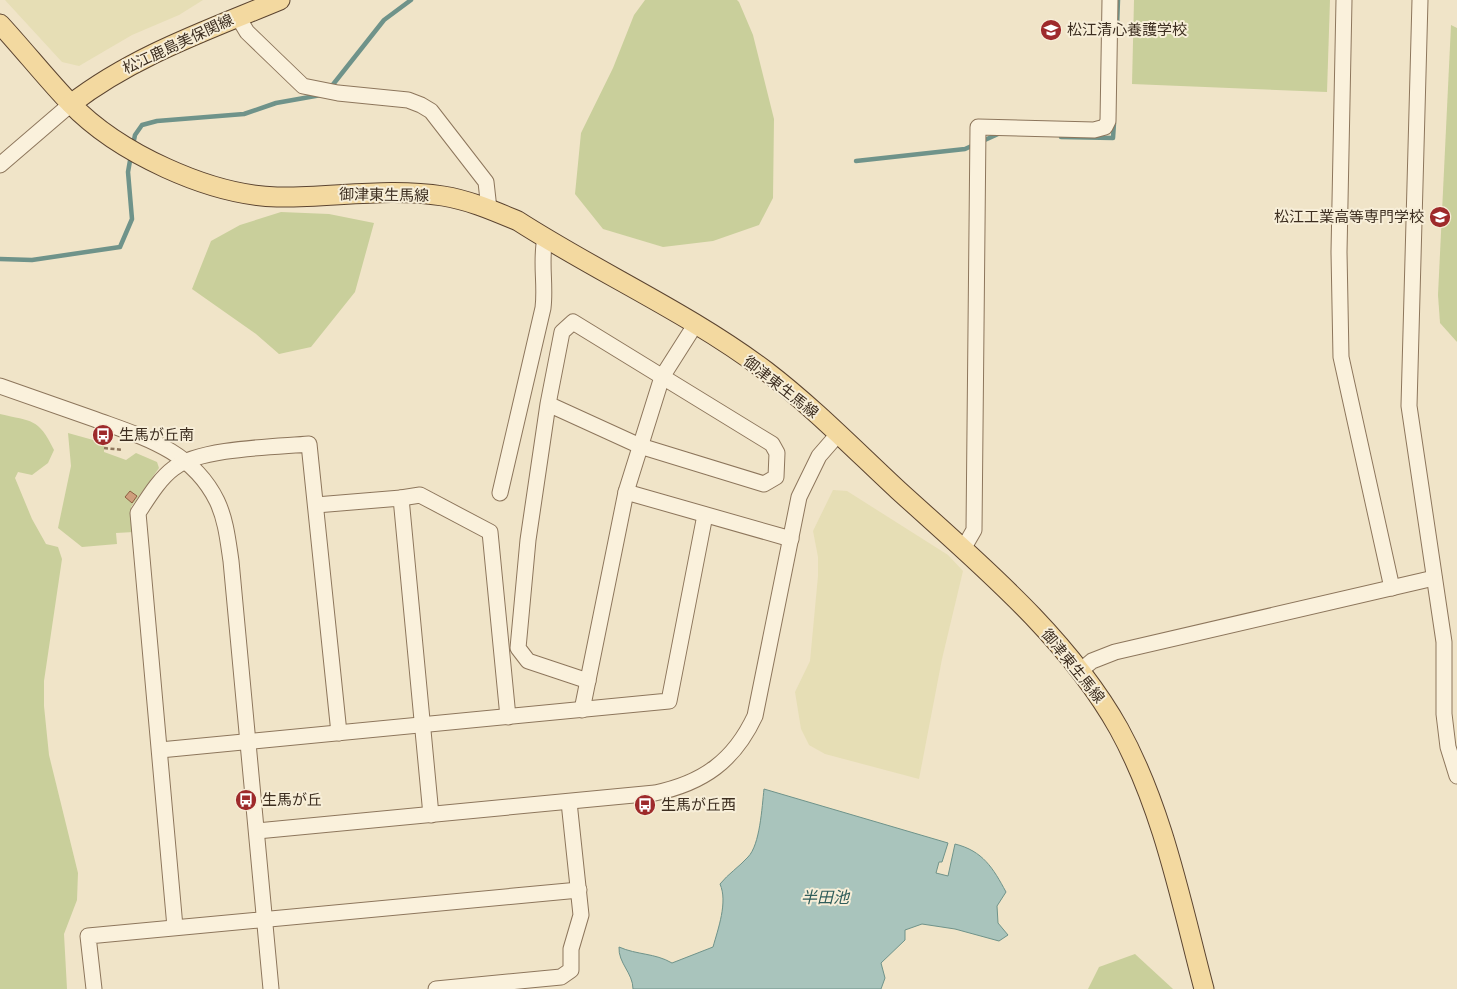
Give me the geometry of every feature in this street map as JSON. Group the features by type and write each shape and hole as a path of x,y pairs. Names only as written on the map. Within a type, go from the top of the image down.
{"main road":[{"name":"松江鹿島美保関線","path":"71,104 97,84 144,58 280,0"},
{"path":"0,24 71,104"},
{"name":"御津東生馬線","path":"71,104 124,145 172,170 228,190 276,197 403,192 444,196 489,209 518,221 694,324 766,371 839,434 963,549 1049,634 1080,670 1103,703 1139,770 1158,820 1204,989"}],"street":[{"path":"963,549 974,530 978,127 1094,130 1105,127 1108,121 1110,0"},
{"path":"1344,0 1339,252 1341,357 1392,588"},
{"path":"1420,0 1409,406 1444,642 1444,714 1448,747 1457,776"},
{"path":"238,17 247,32 303,86 338,93 408,100 431,111 486,182 489,209"},
{"path":"0,165 71,104"},
{"path":"500,493 542,308 544,280 541,262 545,238"},
{"path":"548,404 640,446 764,484 776,477 777,453 772,444 573,322 562,332 548,404 528,540 518,648 528,661 588,681"},
{"path":"582,710 626,492 662,377 694,324"},
{"path":"0,386 155,441 186,461 198,473 217,501 226,528 249,742 271,989"},
{"path":"257,831 655,793 678,788 707,774 729,756 745,736 755,716 799,497 819,456 839,434"},
{"path":"175,927 138,513 173,469 186,461 207,455 309,444 339,733"},
{"path":"626,492 791,538"},
{"path":"316,505 420,495 490,532 508,717"},
{"path":"401,498 431,815"},
{"path":"160,750 669,701 705,515"},
{"path":"1080,670 1092,661 1115,652 1434,578"},
{"path":"436,989 561,977 571,970 571,949 581,915 570,802"},
{"path":"94,989 88,936 579,890"}],"path":[{"path":"104,448 123,450"}],"shaded area":[{"path":"5,0 203,0 179,15 132,35 79,66 62,62"},
{"path":"833,490 847,491 948,555 963,571 942,659 919,779 825,754 809,745 801,729 795,692 810,661 818,576 818,557 813,531"}],"green space":[{"path":"645,0 737,0 739,2 753,35 774,119 773,198 759,225 713,241 663,247 603,229 575,194 581,133 613,68 634,15"},
{"path":"1134,0 1330,0 1327,92 1132,84"},
{"path":"1451,25 1457,28 1457,342 1440,323 1438,295"},
{"path":"281,212 329,214 374,223 355,292 311,347 279,354 256,334 192,289 211,241 240,225"},
{"path":"0,414 27,420 38,426 54,450 48,463 32,475 18,472 15,478 32,519 46,544 58,547 62,559 44,681 44,706 49,755 78,873 77,900 64,934 67,989 0,989"},
{"path":"68,433 104,443 104,452 126,460 136,453 157,462 159,468 131,507 134,532 116,533 117,544 82,547 58,528 71,466"},
{"path":"1135,954 1173,989 1088,989 1099,967"}],"water":[{"name":"半田池","path":"764,789 948,843 936,873 948,876 955,844 973,851 992,868 1006,892 997,906 998,923 1008,935 999,941 955,929 922,924 905,930 905,940 881,963 885,978 881,989 633,989 631,978 619,953 619,947 659,957 672,963 713,947 723,907 720,884 745,861 752,851 760,825"}],"building":[{"path":"130,491 137,496 132,503 125,497"}],"waterway":[{"path":"331,87 384,20 411,0"},
{"path":"1117,26 1118,0"},
{"path":"133,145 135,135 142,125 157,121 244,114 276,103 321,95"},
{"path":"1061,137 1113,138 1114,123"},
{"path":"856,161 965,149 998,134"},
{"path":"0,259 32,260 120,247 132,219 128,172 131,155"}],"place":[{"name":"松江清心養護学校","path":"1051,30"},
{"name":"松江工業高等専門学校","path":"1440,217"},
{"name":"生馬が丘南","path":"103,435"},
{"name":"生馬が丘","path":"246,800"},
{"name":"生馬が丘西","path":"645,805"}]}
